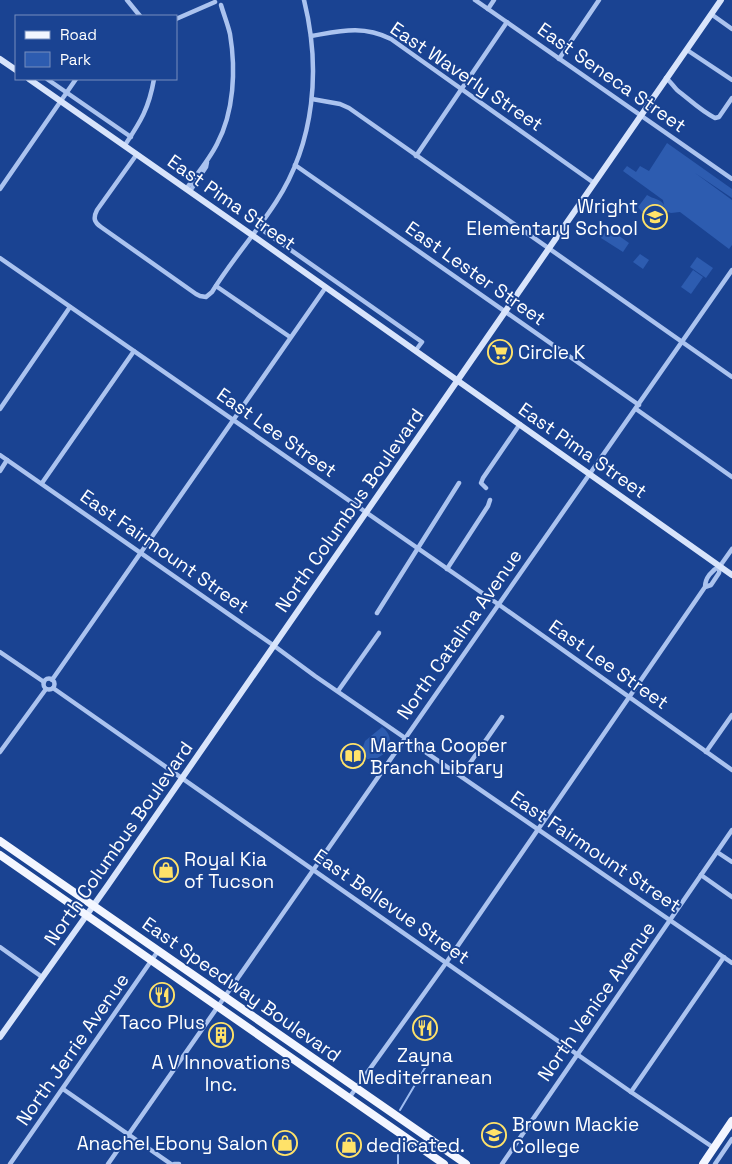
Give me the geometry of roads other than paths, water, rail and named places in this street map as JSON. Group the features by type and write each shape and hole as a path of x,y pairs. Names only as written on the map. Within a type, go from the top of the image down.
{"main road":[{"name":"East Speedway Boulevard","path":"0,841 466,1164"},
{"name":"East Speedway Boulevard","path":"0,856 444,1164"},
{"path":"703,1164 732,1121"}],"street":[{"path":"127,0 139,15"},
{"path":"137,154 97,210 94,217 95,221 196,294 205,297 216,286 277,201 295,165 305,136 312,99 313,71 311,36 304,0"},
{"name":"East Seneca Street","path":"475,0 732,179"},
{"path":"488,9 494,0"},
{"path":"559,59 599,0"},
{"name":"North Columbus Boulevard","path":"0,1037 93,906 721,0"},
{"path":"178,18 215,1 222,2 230,33 233,59 233,81 226,122 218,143 188,190"},
{"path":"711,14 732,29"},
{"path":"416,156 507,22"},
{"name":"East Waverly Street","path":"311,36 356,29 381,34 391,39 594,182"},
{"path":"687,50 732,80"},
{"path":"0,59 15,69"},
{"path":"666,78 675,88 686,95 689,101 716,118 719,117 732,98"},
{"name":"East Pima Street","path":"30,80 126,145 732,575"},
{"path":"48,80 131,137"},
{"path":"0,189 75,80"},
{"path":"126,145 142,119 150,101 154,80"},
{"path":"312,99 328,101 349,108 732,377"},
{"name":"East Lester Street","path":"295,165 505,311 732,477"},
{"name":"East Pima Street","path":"258,227 422,342 416,350"},
{"name":"East Lee Street","path":"0,258 498,604 732,770"},
{"name":"North Catalina Avenue","path":"108,1164 226,997 404,737 682,342 730,277 732,270"},
{"path":"216,286 290,337"},
{"path":"52,680 326,287"},
{"path":"0,409 70,307"},
{"path":"42,483 134,351"},
{"path":"486,488 481,483 483,478 520,424"},
{"name":"East Fairmount Street","path":"0,454 460,776 732,963"},
{"path":"0,471 8,460"},
{"path":"377,613 459,483"},
{"path":"447,569 490,500"},
{"path":"349,1098 446,963 705,587 711,585 719,574 720,566 732,550"},
{"path":"338,691 379,633"},
{"path":"0,652 44,682 46,689"},
{"path":"44,682 47,679 52,680"},
{"path":"0,752 46,689 53,688 52,680"},
{"name":"East Bellevue Street","path":"53,688 714,1148"},
{"path":"706,752 732,716"},
{"path":"460,776 502,717"},
{"name":"North Venice Avenue","path":"502,1164 732,830"},
{"path":"716,852 732,862"},
{"path":"701,875 732,897"},
{"path":"0,947 42,977"},
{"name":"North Jerrie Avenue","path":"10,1164 158,951"},
{"path":"631,1092 724,957"},
{"path":"63,1089 172,1164 180,1164"},
{"path":"715,1164 732,1139"}],"waterway":[{"path":"400,1110 432,1056"},
{"path":"398,1155 398,1164"}],"place":[{"name":"Wright Elementary School","path":"655,217"},
{"name":"Circle K","path":"500,352"},
{"name":"Martha Cooper Branch Library","path":"353,756"},
{"name":"Royal Kia of Tucson","path":"166,870"},
{"name":"Taco Plus","path":"162,995"},
{"name":"Zayna Mediterranean","path":"425,1028"},
{"name":"A V Innovations Inc.","path":"221,1035"},
{"name":"Brown Mackie College","path":"494,1135"},
{"name":"Anachel Ebony Salon","path":"285,1143"},
{"name":"dedicated.","path":"349,1145"}]}
